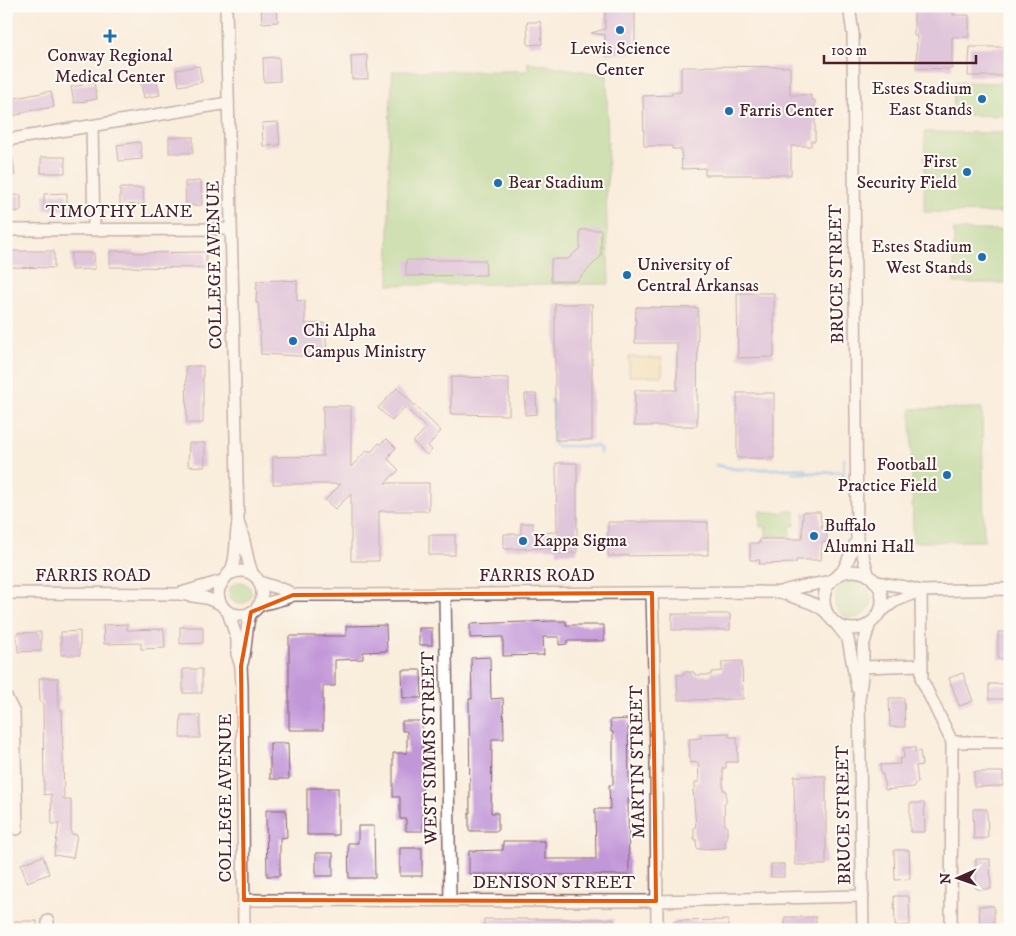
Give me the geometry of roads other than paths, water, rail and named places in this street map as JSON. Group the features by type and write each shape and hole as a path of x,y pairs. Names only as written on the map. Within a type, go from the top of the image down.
{"street":[{"name":"COLLEGE AVENUE","path":"225,578 233,565 238,523 226,6"},
{"name":"BRUCE STREET","path":"836,577 848,564 852,547 856,541 853,34 849,6"},
{"path":"6,140 228,103"},
{"path":"92,126 94,230"},
{"name":"TIMOTHY LANE","path":"6,230 231,229"},
{"name":"COLLEGE AVENUE","path":"238,523 244,534 247,559 256,578"},
{"name":"BRUCE STREET","path":"856,541 861,547 863,561 872,578"},
{"path":"241,571 256,578 262,590 262,596 255,609 240,615 225,608 218,590 225,578 241,571"},
{"path":"921,591 895,601 874,618 854,629 837,625 827,613 824,596 836,577 852,571 888,585 909,587 921,591 1010,589"},
{"name":"FARRIS ROAD","path":"255,609 293,595 781,592 791,588 810,586 836,577"},
{"name":"FARRIS ROAD","path":"180,594 225,578"},
{"name":"FARRIS ROAD","path":"256,578 293,595"},
{"path":"872,578 881,596 874,618"},
{"path":"921,591 920,665 922,680 952,742 951,930"},
{"name":"FARRIS ROAD","path":"6,592 180,594 206,598 225,608"},
{"name":"FARRIS ROAD","path":"781,592 791,597 810,601 827,613"},
{"name":"MARTIN STREET","path":"652,593 656,751 657,930"},
{"name":"WEST SIMMS STREET","path":"446,594 450,900"},
{"name":"COLLEGE AVENUE","path":"225,608 235,629 237,654 241,666 244,930"},
{"name":"COLLEGE AVENUE","path":"241,666 246,654 246,630 255,609"},
{"name":"BRUCE STREET","path":"859,700 864,667 863,646 874,618"},
{"name":"BRUCE STREET","path":"837,625 848,639 859,700 863,930"},
{"path":"864,667 920,665"},
{"path":"6,697 14,713 17,829"},
{"path":"952,742 1010,742"},
{"name":"DENISON STREET","path":"244,900 656,900 863,896"}],"waterway":[{"path":"551,400 554,406 554,444 558,446 596,446 600,448 600,453"},
{"path":"843,477 844,459"},
{"path":"716,465 735,469 804,469 809,473 839,472"},
{"path":"792,473 809,473"}],"place":[{"name":"Lewis Science Center","path":"620,30"},
{"name":"Conway Regional Medical Center","path":"110,36"},
{"name":"Estes Stadium East Stands","path":"982,99"},
{"name":"Farris Center","path":"729,111"},
{"name":"First Security Field","path":"967,172"},
{"name":"Bear Stadium","path":"498,183"},
{"name":"Estes Stadium West Stands","path":"982,257"},
{"name":"University of Central Arkansas","path":"627,275"},
{"name":"Chi Alpha Campus Ministry","path":"293,341"},
{"name":"Football Practice Field","path":"947,475"},
{"name":"Buffalo Alumni Hall","path":"814,536"},
{"name":"Kappa Sigma","path":"523,541"}]}
